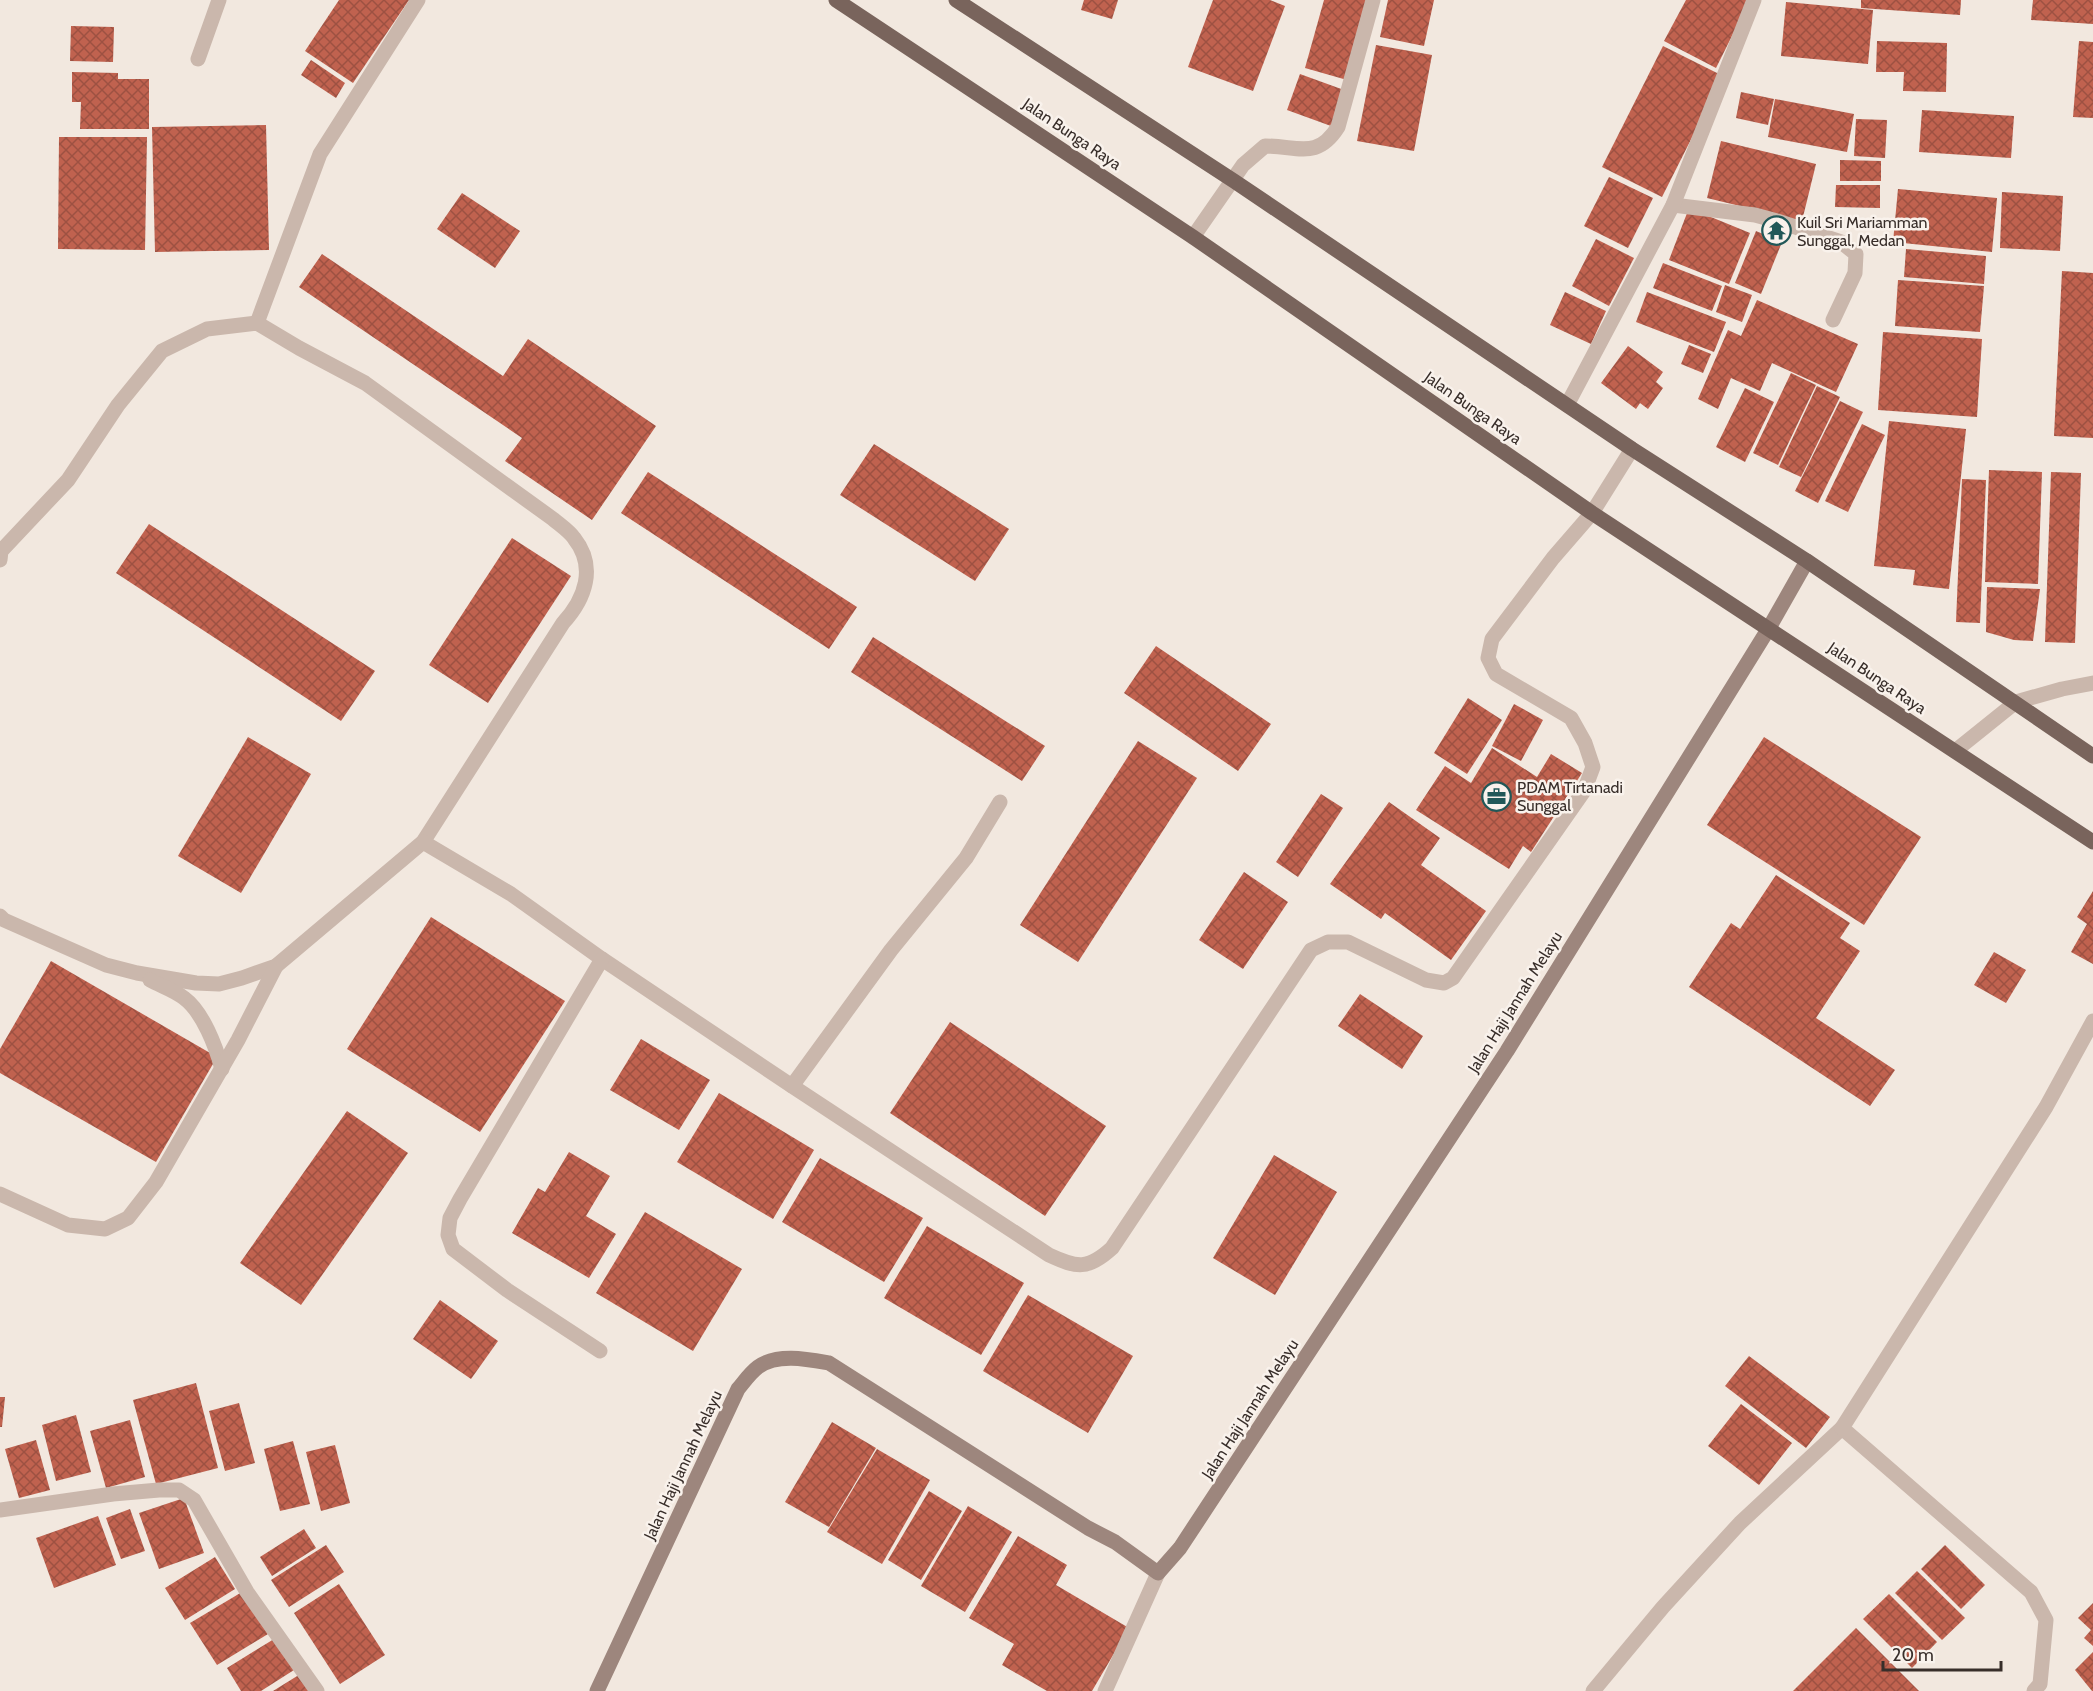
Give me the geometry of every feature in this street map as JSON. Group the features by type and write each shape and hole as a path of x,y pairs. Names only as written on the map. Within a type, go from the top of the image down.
{"main road":[{"name":"Jalan Bunga Raya","path":"836,0 1193,237 1592,513 2093,842"},
{"path":"956,0 1234,181 1632,449 1807,561 2093,756"},
{"name":"Jalan Haji Jannah Melayu","path":"597,1691 738,1389 758,1367 777,1360 801,1358 829,1363 1088,1528 1115,1542 1158,1573 1180,1548 1507,1051 1769,628 1807,561"}],"street":[{"path":"198,59 219,0"},
{"path":"257,323 320,154 418,0"},
{"path":"1193,237 1244,165 1265,146 1318,148 1329,141 1338,127 1373,0"},
{"path":"1567,405 1673,205 1754,0"},
{"path":"1673,205 1755,216 1841,242 1856,254 1855,273 1833,320"},
{"path":"0,560 0,551 68,480 118,405 162,351 207,328 257,323 365,383 553,519 574,537 584,555 586,581 577,607 563,623 423,842 276,966 219,984 196,983 106,965 1,921"},
{"path":"423,842 511,894 602,959 1049,1255 1070,1265 1085,1266 1101,1258 1112,1248 1311,950 1328,942 1348,942 1426,980 1444,983 1453,978 1584,791 1593,767 1585,742 1571,718 1496,674 1488,658 1492,639 1553,558 1592,513 1632,449"},
{"path":"1955,751 2016,702 2093,683"},
{"path":"792,1086 891,950 966,858 1000,802"},
{"path":"600,1351 507,1290 469,1262 453,1249 448,1235 450,1218 460,1199 602,959"},
{"path":"0,1194 68,1225 105,1229 128,1218 156,1182 222,1068 276,966"},
{"path":"137,973 185,998 201,1018 216,1047 222,1068"},
{"path":"1593,1691 1664,1607 1740,1523 1842,1428 2046,1107 2093,1021"},
{"path":"1842,1428 2031,1592 2046,1620 2040,1684 2034,1691"},
{"path":"0,1510 113,1494 179,1490 194,1500 247,1592 317,1691"},
{"path":"1105,1691 1158,1573"}],"building":[{"path":"339,0 409,0 353,83 305,51"},
{"path":"1084,0 1118,0 1112,19 1081,10"},
{"path":"1213,0 1270,0 1285,6 1253,91 1188,67"},
{"path":"1324,0 1369,0 1347,80 1305,68"},
{"path":"1388,0 1434,0 1424,46 1380,37"},
{"path":"1686,0 1750,0 1716,68 1664,41"},
{"path":"1861,0 1961,0 1960,15 1861,8"},
{"path":"2033,0 2093,0 2093,24 2031,20"},
{"path":"1786,2 1873,10 1868,64 1781,56"},
{"path":"71,26 114,27 113,62 70,61"},
{"path":"1877,41 1947,43 1946,92 1903,91 1904,72 1876,72"},
{"path":"2079,41 2093,42 2093,118 2073,117"},
{"path":"1376,45 1432,55 1414,151 1357,141"},
{"path":"1663,46 1723,76 1662,197 1602,167"},
{"path":"311,60 345,83 336,98 301,75"},
{"path":"72,72 118,73 118,79 149,79 149,129 80,129 81,102 72,102"},
{"path":"1300,74 1344,90 1331,126 1287,110"},
{"path":"1741,92 1774,99 1768,125 1736,118"},
{"path":"1775,99 1854,114 1847,152 1768,137"},
{"path":"1922,110 2014,116 2011,158 1919,152"},
{"path":"1856,119 1887,120 1885,158 1854,156"},
{"path":"266,125 269,250 155,252 152,127"},
{"path":"59,137 147,137 145,250 58,249"},
{"path":"1721,141 1816,164 1802,221 1707,198"},
{"path":"1840,160 1881,161 1881,181 1840,181"},
{"path":"1609,177 1653,198 1628,248 1584,226"},
{"path":"1836,185 1880,185 1880,208 1835,207"},
{"path":"1898,189 1997,198 1992,252 1893,242"},
{"path":"2002,192 2063,196 2060,251 2000,248"},
{"path":"462,193 520,231 495,268 437,229"},
{"path":"1689,208 1750,233 1729,284 1669,260"},
{"path":"1756,231 1782,242 1761,294 1735,283"},
{"path":"1596,239 1634,258 1609,306 1572,286"},
{"path":"1906,249 1986,256 1984,284 1904,277"},
{"path":"322,254 503,376 528,339 656,426 592,520 505,461 522,438 299,287"},
{"path":"1663,263 1722,286 1712,311 1653,288"},
{"path":"2062,271 2093,273 2093,438 2054,436"},
{"path":"1898,280 1984,286 1980,332 1895,326"},
{"path":"1725,285 1752,295 1742,322 1716,312"},
{"path":"1565,292 1606,311 1591,344 1550,325"},
{"path":"1647,292 1726,322 1714,352 1636,322"},
{"path":"1757,300 1858,344 1836,392 1772,363 1760,391 1731,378 1718,409 1698,399 1728,330 1741,336"},
{"path":"1883,332 1982,339 1977,417 1878,410"},
{"path":"1689,345 1711,354 1703,373 1681,364"},
{"path":"1628,346 1663,372 1656,382 1663,388 1648,409 1640,403 1636,409 1601,383"},
{"path":"1791,373 1816,385 1778,465 1753,453"},
{"path":"1817,386 1840,397 1801,477 1779,467"},
{"path":"1745,388 1774,402 1745,462 1716,447"},
{"path":"1840,401 1863,412 1818,503 1795,491"},
{"path":"1889,421 1966,429 1949,589 1913,585 1915,570 1874,566"},
{"path":"1862,424 1885,435 1848,512 1825,501"},
{"path":"874,444 1009,529 975,581 840,495"},
{"path":"1989,470 2042,472 2038,584 1985,582"},
{"path":"648,472 857,607 829,649 621,513"},
{"path":"2051,472 2081,473 2075,643 2045,642"},
{"path":"1962,479 1986,480 1980,623 1956,622"},
{"path":"149,524 375,671 341,721 116,573"},
{"path":"512,538 571,576 488,703 429,665"},
{"path":"1987,587 2040,589 2033,641 2014,640 1986,632"},
{"path":"873,637 1045,746 1022,781 851,672"},
{"path":"1156,646 1271,724 1238,771 1124,693"},
{"path":"1468,698 1502,720 1467,774 1434,753"},
{"path":"1514,704 1543,720 1521,761 1492,746"},
{"path":"248,737 311,774 241,893 178,856"},
{"path":"1764,737 1921,837 1864,925 1707,825"},
{"path":"1138,741 1197,778 1078,962 1020,925"},
{"name":"PDAM Tirtanadi Sunggal","path":"1492,748 1537,777 1551,754 1582,773 1531,852 1523,846 1509,869 1416,810 1445,766 1471,783"},
{"path":"1321,794 1343,808 1298,877 1276,862"},
{"path":"1389,802 1440,838 1421,865 1486,911 1451,960 1385,913 1381,919 1330,884"},
{"path":"1244,872 1288,902 1243,969 1199,940"},
{"path":"1776,875 1850,923 1840,938 1860,951 1816,1018 1895,1070 1870,1106 1689,987 1731,923 1740,929"},
{"path":"2093,891 2093,964 2071,952 2087,924 2077,917"},
{"path":"431,917 565,1001 480,1132 347,1049"},
{"path":"1994,952 2026,970 2006,1003 1974,985"},
{"path":"51,961 217,1057 156,1162 0,1073 0,1049"},
{"path":"1360,994 1423,1036 1402,1069 1338,1026"},
{"path":"950,1022 1106,1126 1045,1216 890,1113"},
{"path":"641,1039 710,1080 679,1130 610,1090"},
{"path":"719,1093 814,1150 773,1219 677,1162"},
{"path":"347,1111 408,1153 301,1305 240,1263"},
{"path":"569,1152 610,1176 586,1216 616,1234 589,1278 512,1233 538,1188 545,1192"},
{"path":"1274,1155 1337,1192 1275,1295 1213,1258"},
{"path":"820,1158 923,1218 884,1282 782,1222"},
{"path":"645,1212 742,1269 693,1351 596,1293"},
{"path":"927,1226 1024,1283 981,1355 884,1298"},
{"path":"1028,1295 1133,1356 1088,1433 983,1371"},
{"path":"440,1300 498,1341 471,1379 413,1339"},
{"path":"1749,1356 1830,1417 1806,1448 1725,1386"},
{"path":"196,1383 218,1468 156,1484 133,1400"},
{"path":"0,1397 5,1397 2,1427 0,1427"},
{"path":"239,1403 255,1463 225,1471 209,1411"},
{"path":"1741,1404 1792,1443 1759,1485 1708,1446"},
{"path":"76,1415 91,1472 56,1481 42,1425"},
{"path":"130,1420 145,1477 106,1488 90,1431"},
{"path":"832,1422 876,1448 829,1527 785,1502"},
{"path":"36,1440 50,1490 19,1498 5,1449"},
{"path":"293,1441 310,1504 280,1511 264,1449"},
{"path":"335,1445 350,1503 321,1511 306,1452"},
{"path":"877,1449 930,1480 882,1564 827,1532"},
{"path":"929,1491 962,1511 921,1580 888,1560"},
{"path":"184,1498 204,1553 159,1569 139,1513"},
{"path":"968,1506 1012,1532 965,1612 921,1586"},
{"path":"130,1509 145,1551 121,1559 106,1518"},
{"path":"98,1516 116,1565 54,1588 36,1538"},
{"path":"304,1529 316,1548 272,1576 260,1557"},
{"path":"1018,1536 1067,1565 1056,1585 1129,1628 1092,1691 1047,1691 1002,1665 1014,1644 969,1618"},
{"path":"326,1545 344,1572 289,1607 271,1580"},
{"path":"1945,1545 1985,1585 1961,1609 1921,1569"},
{"path":"215,1557 235,1589 185,1620 165,1588"},
{"path":"1917,1571 1965,1618 1942,1640 1895,1593"},
{"path":"339,1584 385,1655 340,1684 294,1613"},
{"path":"242,1592 268,1634 217,1665 190,1623"},
{"path":"1889,1594 1937,1642 1912,1668 1863,1619"},
{"path":"2093,1603 2093,1646 2084,1638 2091,1630 2078,1618"},
{"path":"1856,1628 1919,1691 1793,1691"},
{"path":"274,1639 294,1670 261,1691 241,1691 227,1668"},
{"path":"2093,1652 2093,1691 2092,1691 2075,1670"},
{"path":"302,1673 313,1691 273,1691"}],"place":[{"name":"Kuil Sri Mariamman Sunggal, Medan","path":"1776,231"},
{"name":"PDAM Tirtanadi Sunggal","path":"1496,796"}]}
